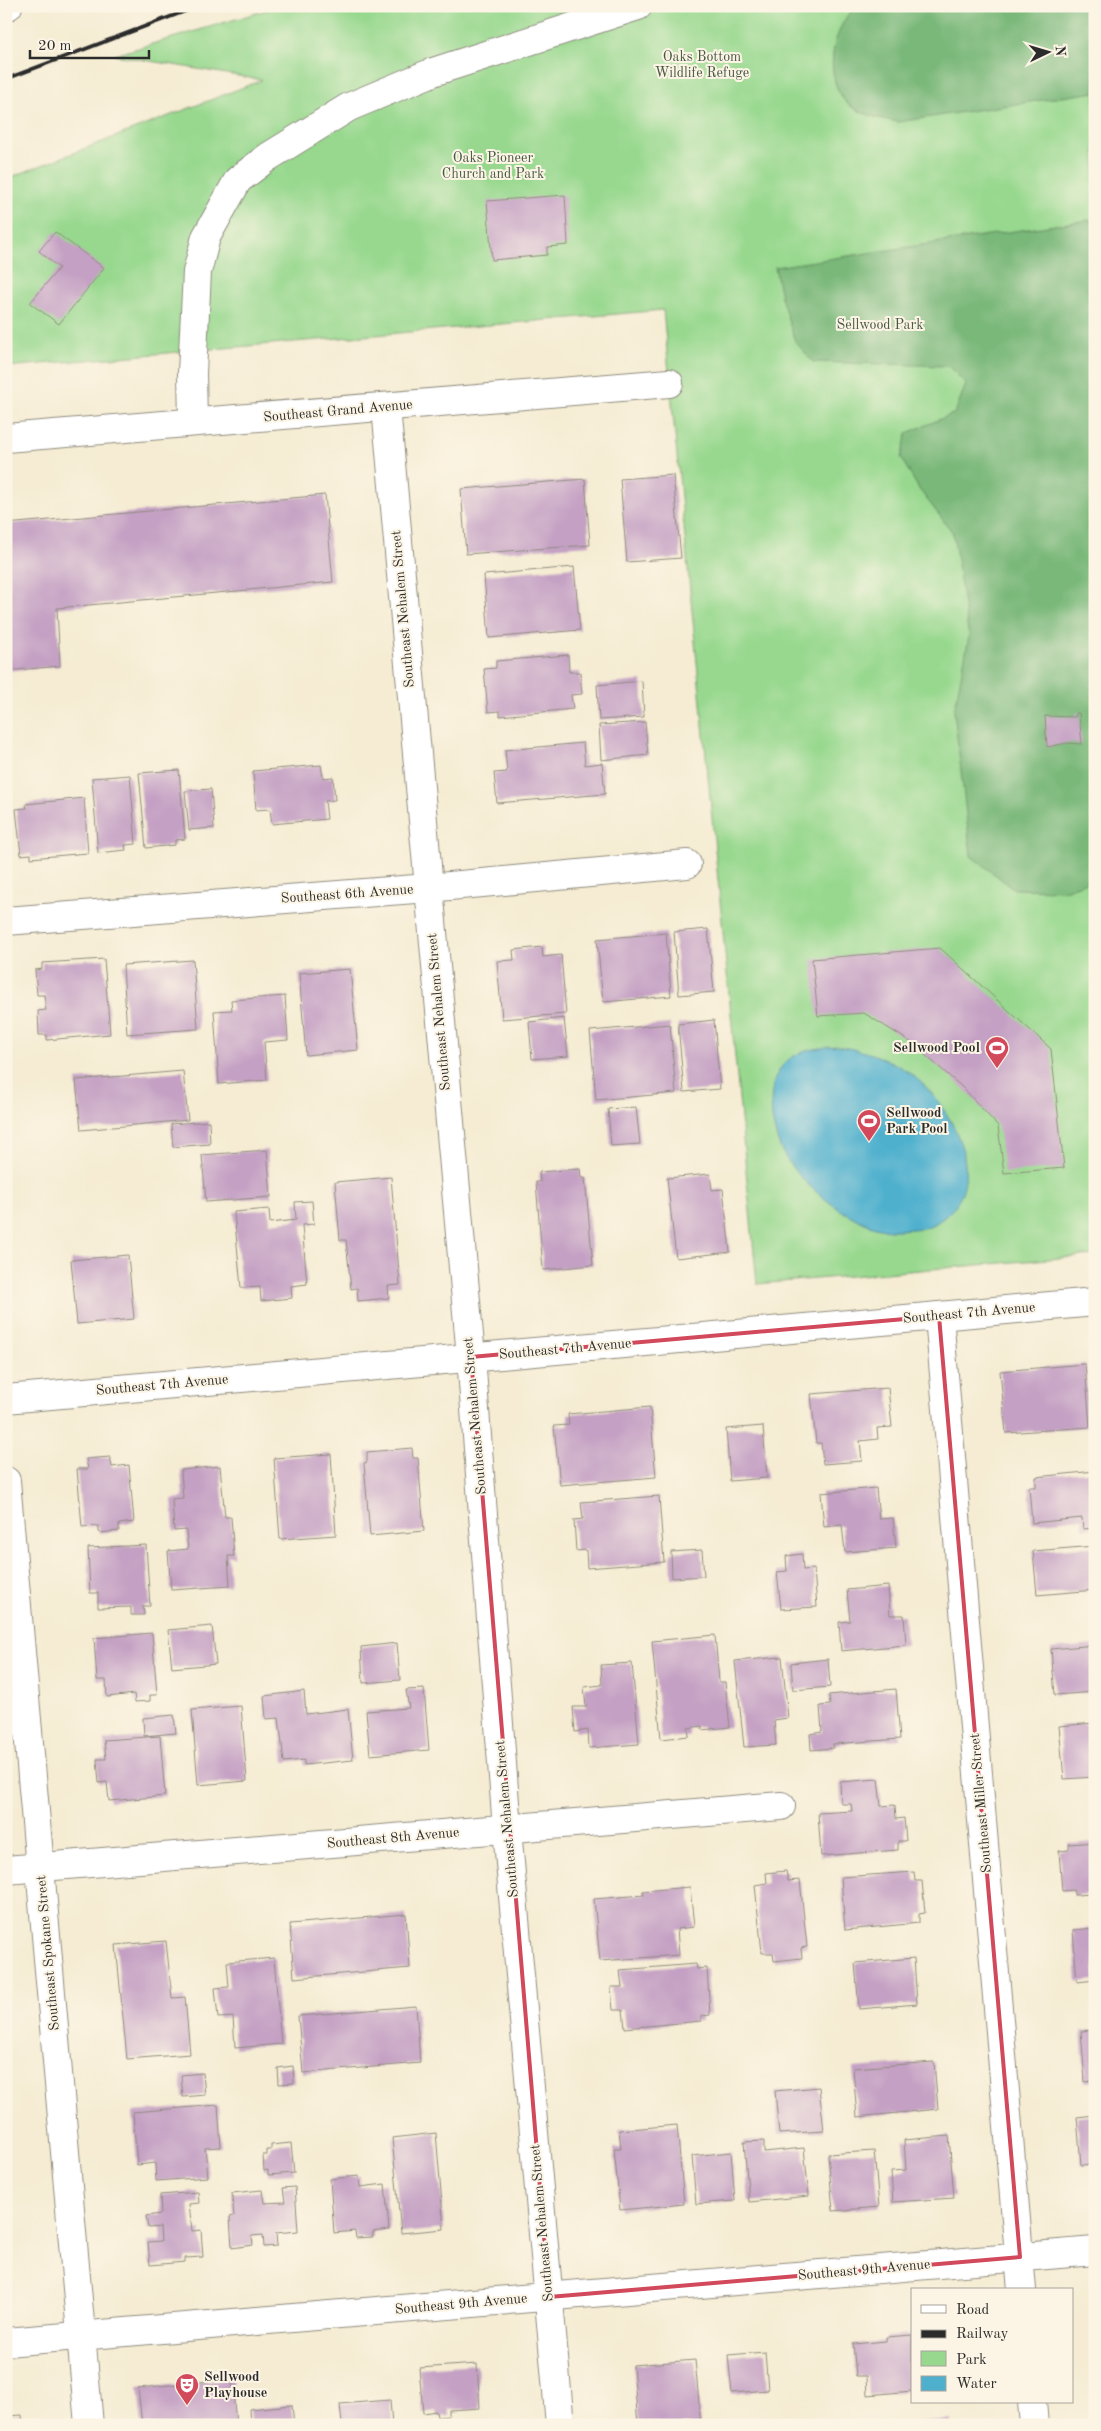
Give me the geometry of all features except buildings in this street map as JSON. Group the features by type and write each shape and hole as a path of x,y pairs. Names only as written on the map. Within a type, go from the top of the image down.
{"street":[{"path":"193,422 192,373 197,272 206,237 238,180 268,157 349,107 433,72 638,6"},
{"name":"Southeast Grand Avenue","path":"6,438 669,383"},
{"name":"Southeast Nehalem Street","path":"386,407 471,1357 507,1829 560,2425"},
{"name":"Southeast 6th Avenue","path":"6,921 428,888 687,864"},
{"name":"Southeast 7th Avenue","path":"6,1399 1095,1302"},
{"name":"Southeast Miller Street","path":"938,1316 1022,2288"},
{"name":"Southeast Spokane Street","path":"6,1481 89,2425"},
{"name":"Southeast 8th Avenue","path":"6,1870 780,1806"},
{"name":"Southeast 9th Avenue","path":"6,2342 1095,2251"},
{"path":"1032,2404 1034,2425"}],"highlighted area":[{"path":"939,1316 1020,2257 549,2297 471,1357"}],"green space":[{"name":"Sellwood Park","path":"280,6 1095,6 1095,1255 757,1284 663,310 6,367 6,179 262,80 115,55"},
{"path":"855,6 1095,6 1095,92 898,122 869,115 855,109 844,100 834,77 832,64 836,39 847,16"},
{"path":"1095,219 1095,879 1064,890 1014,889 971,856 954,711 969,637 953,533 919,489 901,458 907,433 955,413 966,384 948,366 813,362 795,341 781,297 775,267"}],"water":[{"name":"Sellwood Park Pool","path":"837,1046 876,1056 894,1063 911,1074 926,1087 940,1104 952,1124 961,1145 965,1166 964,1187 956,1205 935,1224 920,1228 884,1229 850,1216 833,1205 803,1179 791,1166 783,1153 778,1143 771,1106 774,1081 779,1070 787,1061 798,1054"}],"railway":[{"path":"6,79 199,6"}],"place":[{"name":"Sellwood Pool","path":"997,1069"},
{"name":"Sellwood Park Pool","path":"869,1142"},
{"name":"Sellwood Playhouse","path":"187,2406"}],"park label":[{"name":"Oaks Bottom Wildlife Refuge","path":"702,66"},
{"name":"Oaks Pioneer Church and Park","path":"493,166"}]}
